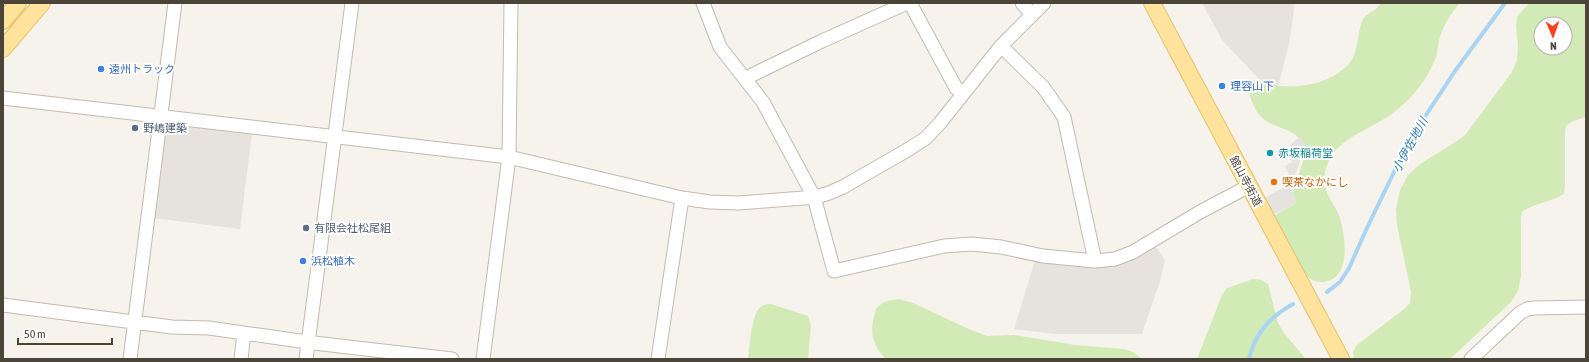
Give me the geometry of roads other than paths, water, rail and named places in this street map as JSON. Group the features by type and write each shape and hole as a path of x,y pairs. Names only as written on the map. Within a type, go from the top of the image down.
{"main road":[{"path":"3,21 18,3"},
{"path":"3,49 42,3"},
{"name":"舘山寺街道","path":"1152,3 1341,359"}],"street":[{"path":"130,359 175,3"},
{"path":"306,359 352,3"},
{"path":"483,359 509,157 512,3"},
{"path":"703,3 720,47 767,109 814,197 834,271 958,244 987,245 1033,255 1095,261 1115,258 1133,252 1200,212 1249,186"},
{"path":"746,80 822,41 907,3"},
{"path":"910,3 956,88 963,94"},
{"path":"1022,3 1032,15"},
{"path":"3,98 509,157 682,198 710,202 732,203 814,197 830,193 843,187 918,144 933,131 1001,46 1044,3"},
{"path":"1001,46 1043,87 1064,117 1095,261"},
{"path":"658,359 682,198"},
{"path":"3,305 172,327 209,328 308,342 452,359"},
{"path":"1471,359 1520,313 1527,309 1586,307"},
{"path":"241,359 244,333"}],"waterway":[{"name":"小伊佐地川","path":"1327,292 1340,282 1349,268 1409,141 1455,71 1505,3"},
{"path":"1249,359 1259,334 1277,314 1293,304"}],"place":[{"name":"遠州トラック","path":"101,69"},
{"name":"理容山下","path":"1222,86"},
{"name":"野嶋建築","path":"135,128"},
{"name":"赤坂稲荷堂","path":"1270,153"},
{"name":"喫茶なかにし","path":"1274,182"},
{"name":"有限会社松尾組","path":"306,228"},
{"name":"浜松植木","path":"303,261"}]}
